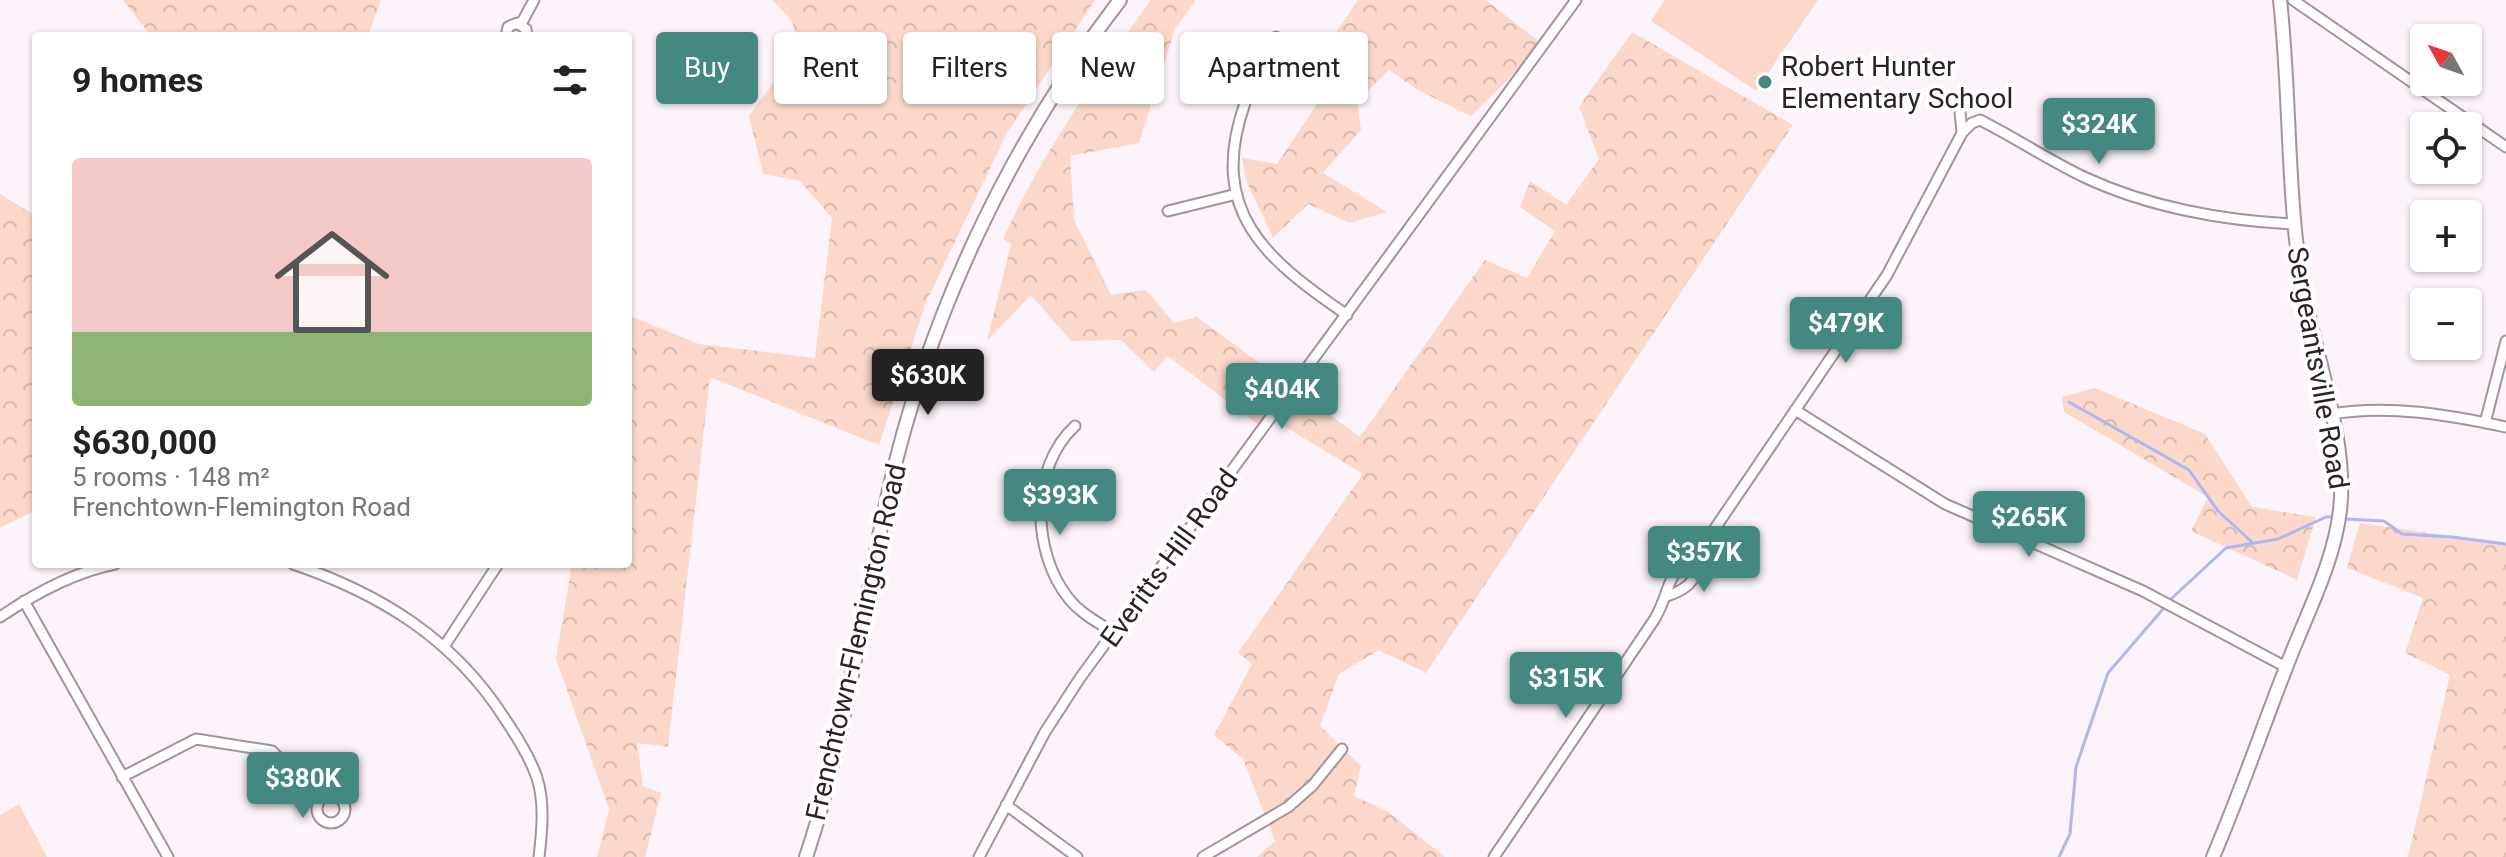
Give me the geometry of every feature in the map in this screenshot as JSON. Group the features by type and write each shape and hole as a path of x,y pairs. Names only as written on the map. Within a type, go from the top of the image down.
{"main road":[{"name":"Frenchtown-Flemington Road","path":"806,857 839,735 889,492 929,354 971,250 1021,151 1066,76 1120,0"},
{"name":"Sergeantsville Road","path":"2213,857 2329,556 2340,514 2342,477 2310,327 2295,224 2280,0"}],"street":[{"path":"521,24 534,0"},
{"name":"Everitts Hill Road","path":"979,857 1045,732 1576,0"},
{"path":"2293,0 2506,147"},
{"path":"507,32 508,27 514,24 521,24 526,32"},
{"path":"1959,101 1962,133"},
{"path":"1245,104 1240,120 1234,169 1237,194 1245,218 1261,245 1294,277 1347,315"},
{"path":"1667,596 1689,586 1698,570 1703,546 1892,266 1962,133 1972,123 1980,120 2077,174 2133,196 2238,219 2295,224"},
{"path":"1168,211 1237,194"},
{"path":"2485,423 2506,341"},
{"path":"2331,414 2374,408 2506,427"},
{"path":"1795,410 1945,504 2143,591 2286,667"},
{"path":"1075,426 1061,439 1045,479 1041,512 1045,547 1052,569 1068,597 1079,610 1114,633"},
{"path":"1494,857 1654,620 1677,567 1701,556"},
{"path":"0,617 24,601 94,568"},
{"path":"303,568 359,590 445,645 498,709 520,742 537,780 542,827 539,857"},
{"path":"445,645 495,568"},
{"path":"24,601 168,857"},
{"path":"122,777 196,739 272,751 320,800"},
{"path":"1203,857 1288,807 1313,785 1342,749"},
{"path":"1006,805 1077,857"}],"green space":[{"path":"123,0 381,0 369,32 148,32"},
{"path":"772,0 1095,0 1074,32 1052,32 1052,65 1036,89 1036,32 903,32 903,104 1026,104 1007,133 926,302 879,445 710,377 668,747 637,743 643,786 661,793 645,857 597,857 609,809 556,659 571,568 632,568 632,317 699,344 815,358 832,218 800,181 763,174 749,116 774,82 774,104 887,104 887,32 795,32 792,21"},
{"path":"1151,0 1196,0 1175,29 1164,64 1164,32 1129,32"},
{"path":"1358,0 1486,0 1543,45 1471,116 1418,90 1389,70 1368,90 1368,32 1337,32"},
{"path":"1665,0 1818,0 1756,91 1651,21"},
{"path":"1632,32 1793,125 1426,673 1379,650 1339,674 1320,726 1361,766 1354,796 1387,811 1445,857 1257,857 1275,841 1243,759 1214,735 1252,664 1238,653 1363,474 1272,419 1264,429 1168,356 1154,372 1121,340 1071,341 1031,295 987,341 1011,244 1003,239 1052,146 1079,104 1151,104 1139,143 1070,156 1074,220 1111,295 1146,290 1174,323 1197,317 1360,437 1485,260 1527,278 1555,231 1520,207 1530,181 1566,205 1599,159 1579,107"},
{"path":"1317,104 1357,104 1361,130 1323,173 1387,212 1349,223 1308,204 1273,238 1246,180 1242,158 1277,164"},
{"path":"0,194 32,214 32,512 0,528"},
{"path":"2095,388 2205,434 2252,507 2316,517 2297,580 2191,531 2208,497 2064,412 2062,397"},
{"path":"2360,523 2506,544 2506,857 2408,857 2450,675 2405,653 2423,598 2347,568"},
{"path":"19,804 47,857 0,857 0,815"}],"waterway":[{"path":"2069,402 2189,470 2218,511 2253,543"},
{"path":"2171,599 2226,548 2278,539 2332,517"},
{"path":"2346,519 2384,521 2402,534 2506,544"},
{"path":"2059,857 2070,834 2076,767 2108,673 2163,609"}],"place":[{"name":"Robert Hunter Elementary School","path":"1765,82"}]}
